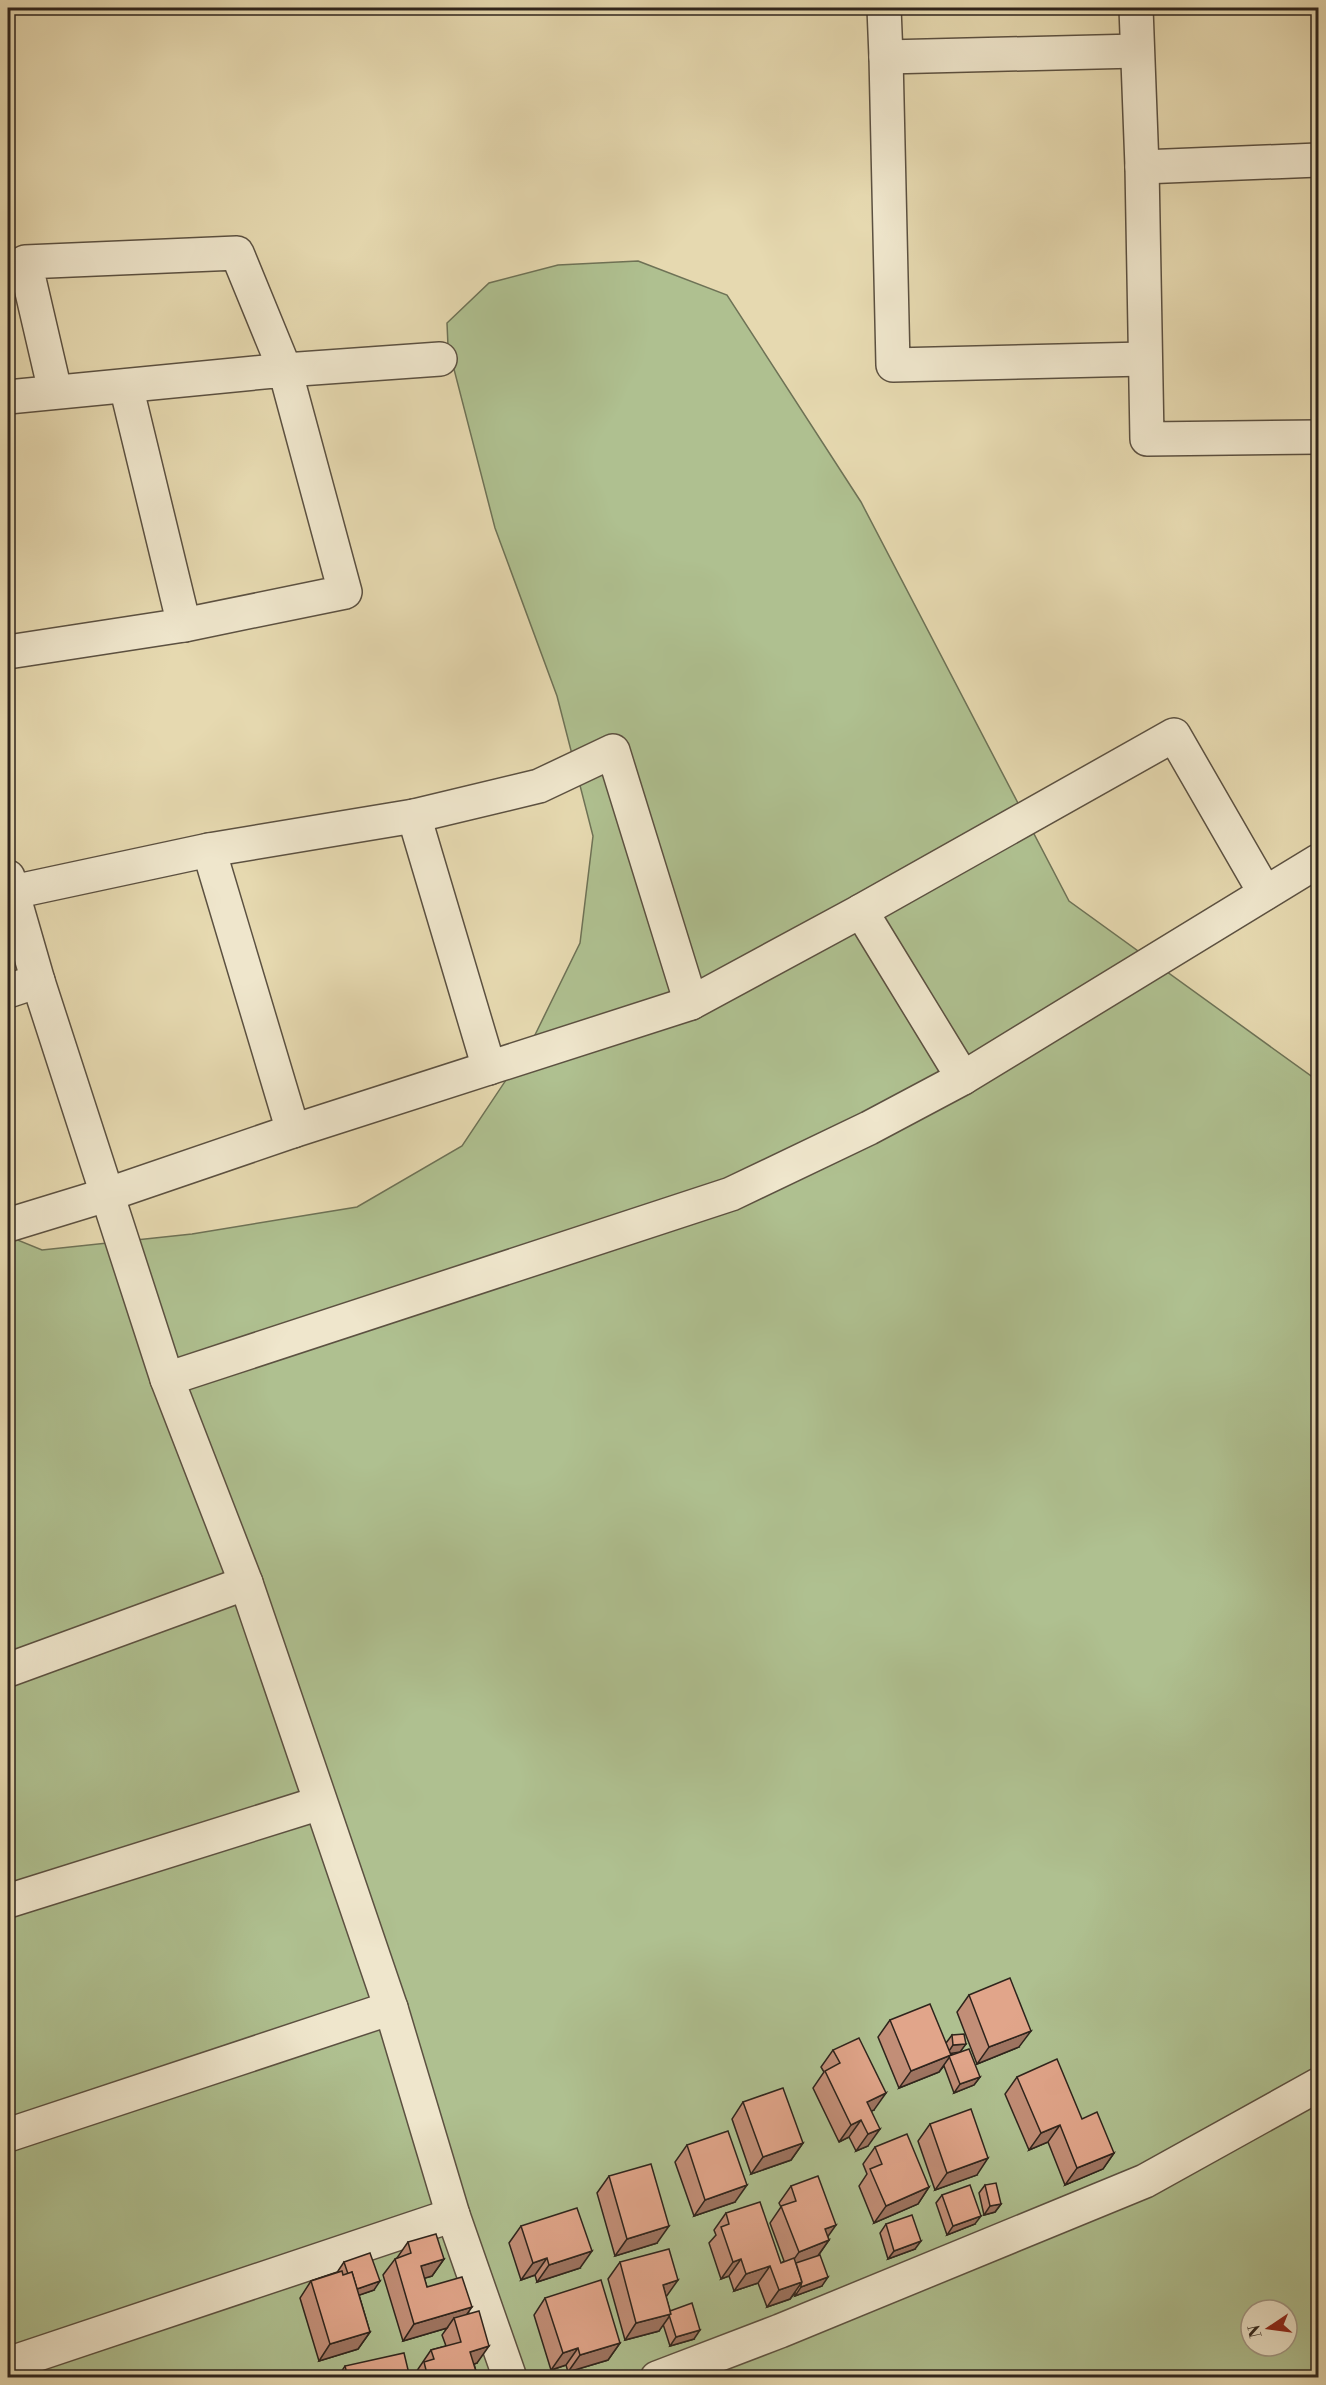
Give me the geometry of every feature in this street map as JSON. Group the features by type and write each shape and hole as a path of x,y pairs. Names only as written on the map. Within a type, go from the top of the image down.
{"street":[{"path":"884,8 893,365 1144,359"},
{"path":"1136,8 1142,167 1147,439 1318,437"},
{"path":"886,57 1137,51"},
{"path":"1142,167 1318,160"},
{"path":"8,652 184,625 345,592 285,370 237,253 25,262 55,391"},
{"path":"8,397 285,370 440,359"},
{"path":"126,386 184,625"},
{"path":"8,1225 691,1003 861,911 1174,735 1265,893"},
{"path":"510,2378 453,2215 391,2008 246,1582 167,1379 106,1195 23,986 10,885 414,816 539,786 613,751 691,1003"},
{"path":"414,816 489,1068"},
{"path":"209,850 293,1131"},
{"path":"167,1379 731,1194 869,1128 963,1078 1318,861"},
{"path":"861,911 963,1078"},
{"path":"8,1670 246,1582"},
{"path":"8,1901 320,1803"},
{"path":"8,2135 391,2008"},
{"path":"657,2378 780,2331 1145,2181 1318,2085"},
{"path":"13,2368 453,2215"}],"green space":[{"path":"638,261 727,295 861,502 1069,901 1318,1081 1318,2377 8,2377 8,1236 42,1250 192,1234 357,1207 462,1146 532,1041 580,943 593,836 557,696 495,528 448,346 447,323 489,283 558,265"}],"building":[{"path":"1010,1978 1031,2031 989,2047 969,1995"},
{"path":"930,2004 951,2055 911,2071 890,2020"},
{"path":"964,2034 966,2044 953,2045 952,2035"},
{"path":"859,2038 886,2093 867,2102 880,2129 868,2134 861,2120 851,2125 825,2071 840,2063 833,2050"},
{"path":"969,2049 980,2077 960,2084 949,2056"},
{"path":"1057,2059 1082,2119 1097,2112 1114,2153 1077,2168 1060,2125 1041,2133 1017,2077"},
{"path":"783,2088 803,2143 763,2157 743,2102"},
{"path":"971,2109 988,2158 947,2173 930,2124"},
{"path":"728,2131 747,2185 705,2200 687,2145"},
{"path":"907,2134 929,2187 886,2206 870,2169 882,2164 875,2147"},
{"path":"651,2164 669,2226 627,2239 609,2176"},
{"path":"818,2176 836,2225 825,2229 829,2240 799,2252 781,2206 796,2201 791,2186"},
{"path":"996,2183 1001,2204 990,2206 985,2185"},
{"path":"970,2185 981,2216 953,2226 942,2195"},
{"path":"760,2202 781,2263 794,2258 802,2282 779,2290 770,2266 746,2274 741,2259 733,2262 721,2227 729,2224 726,2213"},
{"path":"577,2208 592,2251 549,2265 547,2258 533,2263 521,2226"},
{"path":"912,2215 921,2241 894,2251 886,2224"},
{"path":"436,2234 444,2259 421,2266 427,2287 462,2277 472,2307 414,2324 395,2259 411,2253 408,2242"},
{"path":"669,2249 678,2280 663,2285 671,2314 636,2323 620,2262"},
{"path":"370,2253 380,2281 357,2289 352,2272 348,2274 344,2262"},
{"path":"820,2255 828,2277 801,2287 802,2282 796,2263"},
{"path":"342,2271 343,2275 352,2272 370,2332 330,2344 311,2281"},
{"path":"601,2280 620,2343 580,2355 578,2348 563,2353 545,2298"},
{"path":"692,2303 700,2330 676,2337 669,2315 670,2311"},
{"path":"479,2311 489,2346 470,2352 478,2378 428,2378 424,2362 434,2359 431,2350 461,2342 454,2318"},
{"path":"404,2353 410,2378 348,2378 345,2366"},
{"path":"301,2373 303,2378 287,2378"}]}
